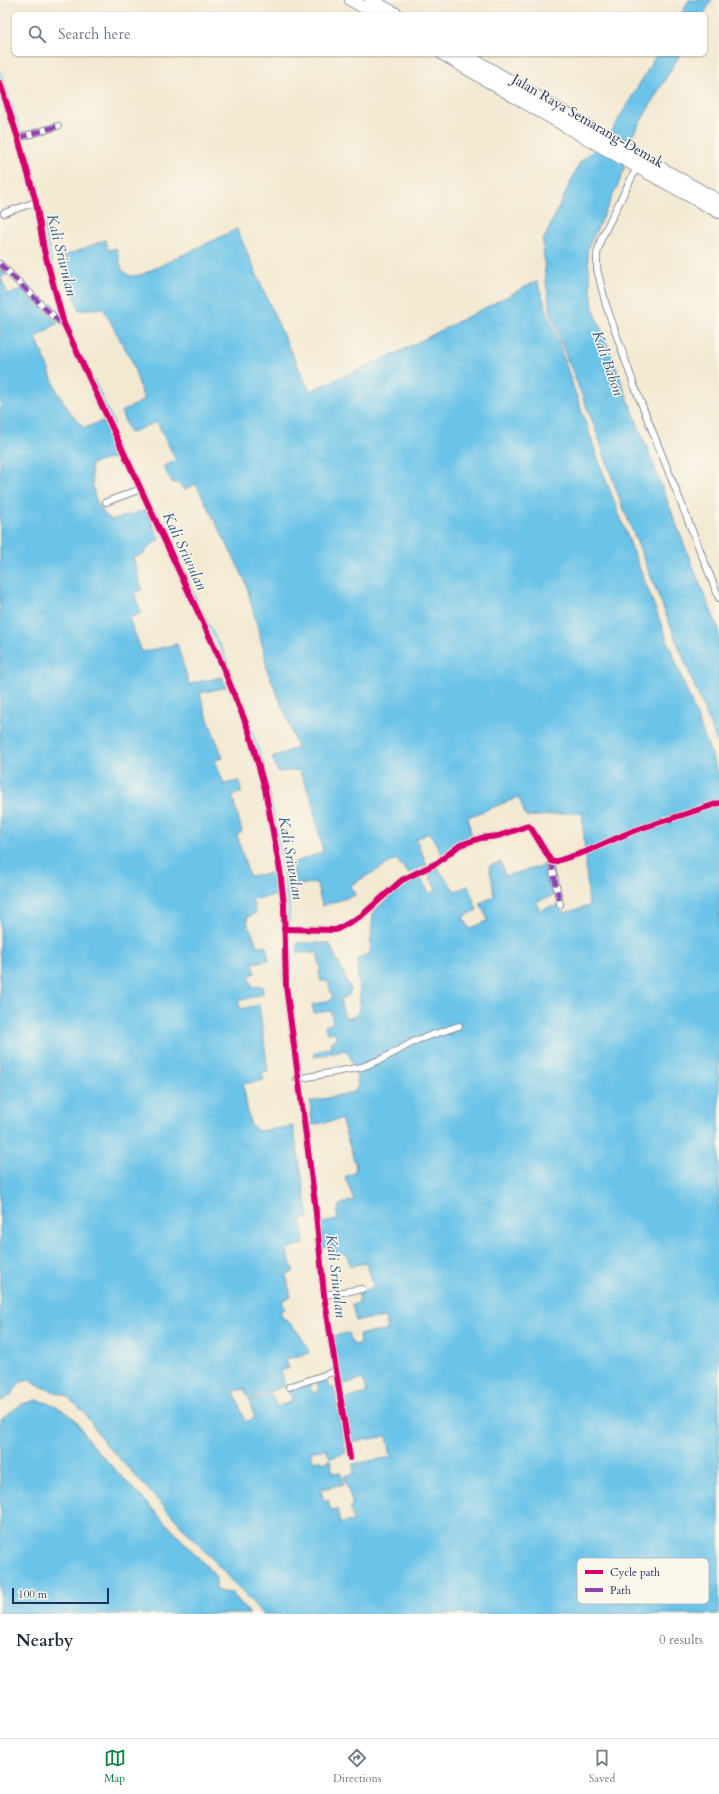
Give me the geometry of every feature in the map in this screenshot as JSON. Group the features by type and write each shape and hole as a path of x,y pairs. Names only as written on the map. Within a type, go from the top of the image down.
{"highway":[{"path":"351,0 372,12"},
{"path":"371,0 392,12"},
{"name":"Jalan Raya Semarang-Demak","path":"446,56 525,103 598,138"},
{"name":"Jalan Raya Semarang-Demak","path":"467,56 719,212"},
{"name":"Jalan Raya Semarang-Demak","path":"633,160 719,201"}],"street":[{"path":"0,83 18,138 36,202 44,250 64,324 218,655 249,731 265,789 280,870 284,905 286,986 297,1079 315,1204 324,1295 350,1458"},
{"path":"18,138 58,126"},
{"path":"633,160 596,254 597,269 606,305 634,385 719,598"},
{"path":"4,213 36,202"},
{"path":"0,264 54,318 64,324"},
{"path":"106,502 141,489"},
{"path":"550,861 554,862 585,852 633,831 719,803"},
{"path":"284,929 336,930 361,916 402,880 437,863 460,845 481,838 498,836 526,826 531,828 550,861 560,904"},
{"path":"297,1079 362,1067 382,1059 423,1038 459,1026"},
{"path":"324,1295 362,1289"},
{"path":"289,1387 336,1371"}],"water":[{"path":"689,0 712,0 705,12 682,12"},
{"name":"Kali Babon","path":"656,56 679,56 624,150 624,169 587,250 593,308 692,565 719,630 719,747 617,492 594,425 560,341 551,312 545,277 543,241 580,162 607,139"},
{"path":"237,229 283,335 310,391 399,352 537,281 601,467 719,775 719,1614 263,1614 104,1442 83,1411 65,1395 44,1388 29,1379 21,1381 12,1394 0,1402 0,269 7,274 1,278 8,295 22,289 58,323 36,337 57,391 69,411 84,428 103,421 119,456 91,464 93,488 97,503 112,520 147,510 159,540 149,546 144,554 133,557 142,590 134,592 141,613 129,618 142,652 177,644 189,684 222,677 226,687 200,693 207,717 223,758 215,760 224,784 240,781 241,793 232,795 242,832 237,835 249,876 275,873 278,895 252,899 256,913 247,917 248,927 251,930 257,946 266,945 269,960 253,963 255,973 249,976 252,987 262,986 263,994 238,1001 241,1009 259,1005 268,1071 262,1073 264,1080 243,1084 250,1124 258,1131 293,1126 309,1218 301,1219 304,1244 286,1249 294,1272 286,1275 291,1297 282,1300 285,1309 280,1311 283,1319 286,1319 299,1334 309,1353 286,1359 289,1368 281,1371 285,1386 249,1399 244,1389 234,1391 245,1422 255,1418 249,1401 271,1394 277,1407 293,1401 288,1390 309,1382 312,1393 319,1391 317,1381 326,1378 329,1388 334,1388 346,1453 330,1458 326,1448 319,1451 310,1452 314,1461 321,1459 322,1463 330,1460 333,1473 340,1472 344,1484 321,1489 323,1500 328,1500 331,1510 337,1509 340,1523 353,1521 350,1506 353,1505 344,1476 354,1474 353,1464 391,1457 387,1436 350,1442 343,1399 367,1393 363,1379 341,1385 333,1336 349,1333 353,1345 360,1344 359,1334 387,1331 385,1317 356,1321 352,1305 359,1303 358,1292 374,1288 367,1263 350,1266 347,1254 337,1255 334,1246 322,1248 320,1223 338,1220 337,1211 339,1209 339,1205 354,1200 345,1177 354,1173 356,1166 341,1119 312,1125 310,1102 354,1092 358,1086 355,1068 347,1051 343,1050 314,1057 314,1053 332,1046 332,1041 337,1039 335,1032 327,1033 325,1026 333,1023 331,1011 314,1013 312,1005 333,999 328,981 321,981 319,971 321,970 317,952 298,953 297,943 329,943 351,990 349,995 340,999 345,1018 350,1018 357,1014 359,1010 360,996 357,964 358,958 370,953 373,912 404,884 420,877 430,894 436,890 428,872 438,869 455,891 468,886 477,910 463,917 470,929 488,920 480,903 494,897 489,866 501,862 505,876 549,864 556,895 537,901 539,910 560,905 564,913 589,906 582,812 526,817 519,797 468,817 471,835 443,856 430,833 416,839 427,865 408,873 396,859 351,885 355,895 322,906 317,883 295,885 293,863 323,852 311,797 299,770 278,772 272,757 297,748 287,717 267,670 265,655 245,580 196,484 184,490 179,483 173,483 163,467 176,460 157,422 130,433 121,412 144,400 132,361 103,308 79,310 62,257 105,240 108,250 116,248 122,270 130,276 141,275"},
{"path":"37,1400 51,1404 63,1410 75,1419 91,1444 213,1573 216,1579 216,1589 222,1592 232,1593 250,1614 0,1614 0,1419 22,1404"}],"waterway":[{"name":"Kali Sriwulan","path":"0,72 19,126"},
{"name":"Kali Sriwulan","path":"26,147 43,218 52,267"},
{"name":"Kali Sriwulan","path":"65,317 72,334"},
{"name":"Kali Sriwulan","path":"94,381 114,424"},
{"name":"Kali Sriwulan","path":"156,515 196,600"},
{"name":"Kali Sriwulan","path":"201,611 223,652 263,763 282,861 289,907 288,954"},
{"name":"Kali Sriwulan","path":"296,1036 300,1067"}],"marked path":[{"path":"18,138 58,126"},
{"path":"0,264 55,318 64,324"},
{"path":"551,861 560,904"}],"cycle path":[{"path":"0,83 18,138 36,202 44,250 64,324 218,655 249,731 265,789 280,870 284,905 286,986 315,1203 324,1295 350,1458"},
{"path":"284,929 336,930 361,916 402,880 437,863 460,845 481,838 498,836 528,826 531,828 551,861 554,862 585,852 633,831 719,803"}]}
